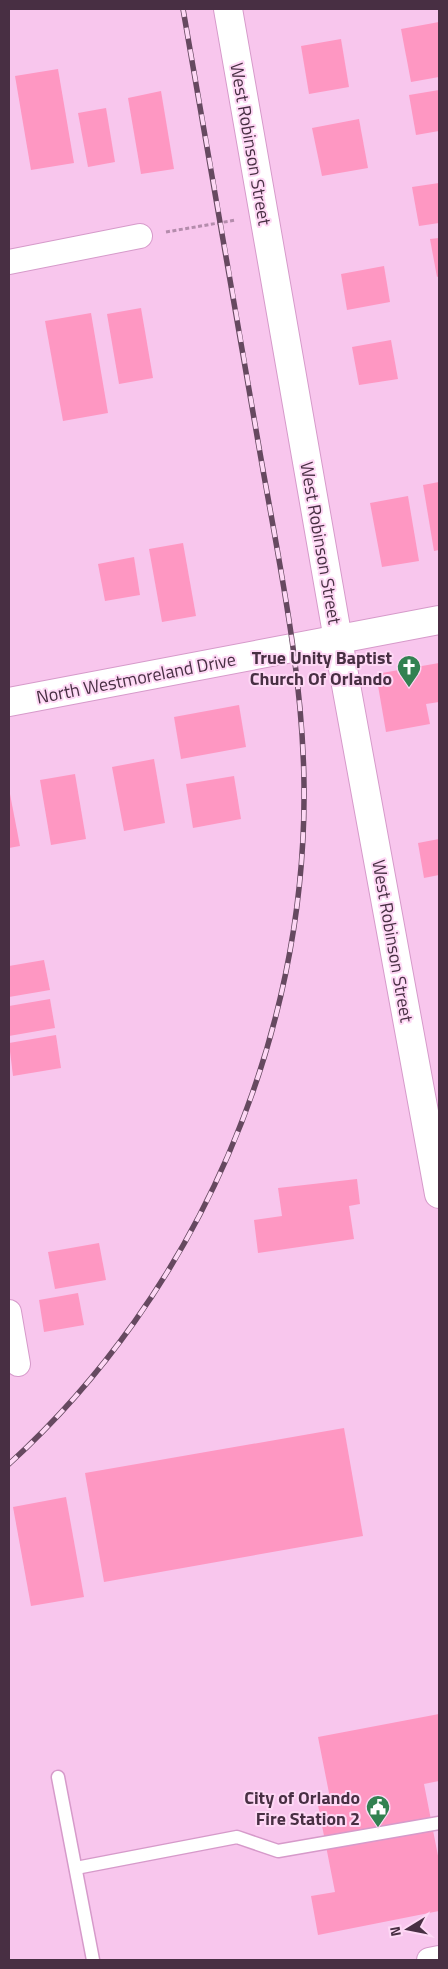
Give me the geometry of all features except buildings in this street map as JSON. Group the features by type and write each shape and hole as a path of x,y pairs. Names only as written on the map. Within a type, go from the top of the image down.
{"street":[{"name":"West Robinson Street","path":"228,9 338,640 439,1194"},
{"path":"9,262 140,236"},
{"name":"North Westmoreland Drive","path":"9,702 439,620"},
{"path":"9,1312 18,1364"},
{"path":"429,1960 439,1958"}],"lane":[{"path":"58,1777 94,1960"},
{"path":"76,1868 236,1837 278,1851 439,1823"}],"path":[{"path":"140,236 233,220"}],"railway":[{"path":"9,1464 75,1396 134,1322 185,1241 228,1156 261,1067 285,974 300,880 304,785 303,743 295,660 183,9"}],"place":[{"name":"True Unity Baptist Church Of Orlando","path":"409,688"},
{"name":"City of Orlando Fire Station 2","path":"378,1828"}]}
